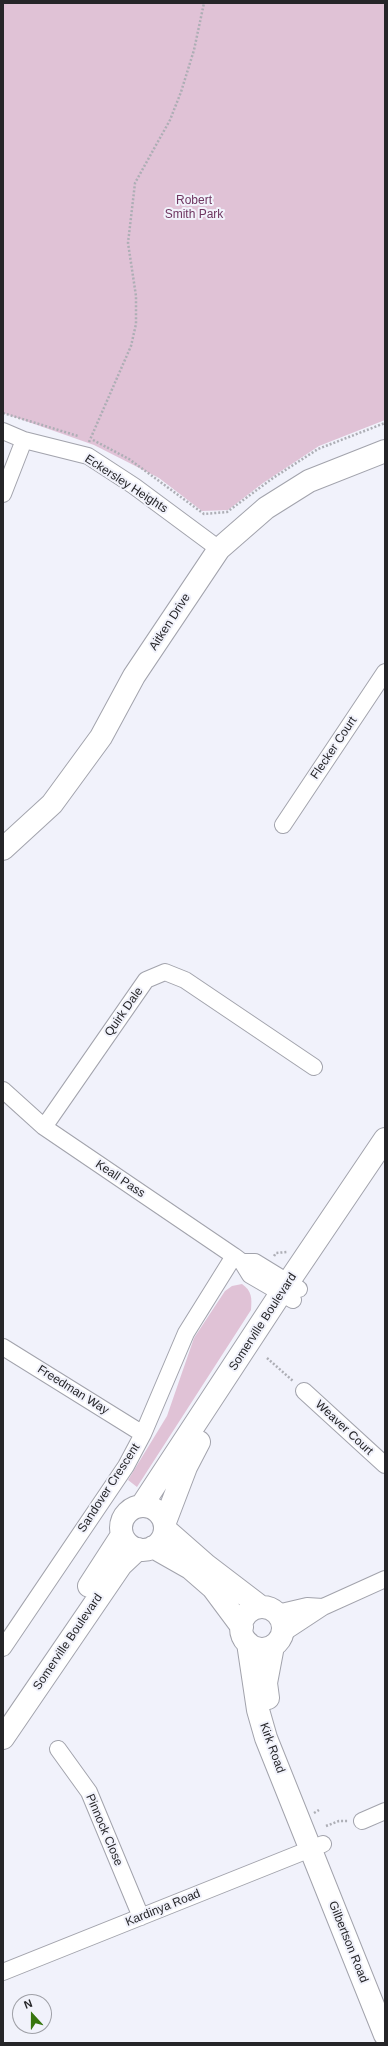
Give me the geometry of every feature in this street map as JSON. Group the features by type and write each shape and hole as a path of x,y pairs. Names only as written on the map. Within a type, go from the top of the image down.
{"street":[{"name":"Eckersley Heights","path":"3,431 24,440 82,455 134,486 218,549"},
{"path":"3,494 24,440"},
{"name":"Aitken Drive","path":"3,849 52,804 101,737 134,676 218,549 266,508 309,481 385,451"},
{"name":"Flecker Court","path":"283,825 385,672"},
{"name":"Quirk Dale","path":"44,1127 146,980 165,972 186,980 314,1067"},
{"name":"Keall Pass","path":"3,1090 44,1127 238,1259 250,1275 291,1291"},
{"name":"Somerville Boulevard","path":"165,1526 186,1467 200,1440 385,1138"},
{"name":"Somerville Boulevard","path":"142,1505 291,1291 385,1161"},
{"name":"Sandover Crescent","path":"3,1648 126,1466 143,1434 186,1333 238,1259"},
{"name":"Freedman Way","path":"3,1346 143,1434"},
{"name":"Weaver Court","path":"304,1391 385,1465"},
{"path":"165,1526 164,1537 146,1548 131,1547 122,1535 121,1528 125,1515 136,1507 142,1505 156,1510 165,1526 206,1565 269,1610 283,1623 278,1640"},
{"name":"Somerville Boulevard","path":"3,1718 122,1535"},
{"name":"Somerville Boulevard","path":"3,1738 120,1565 146,1548"},
{"name":"Kirk Road","path":"146,1548 190,1568 213,1588 245,1635 258,1710 266,1738 320,1840"},
{"path":"323,1607 307,1606 250,1612 243,1622 245,1635 260,1649 278,1640 323,1607 385,1579"},
{"name":"Kirk Road","path":"278,1640 266,1683 272,1716 320,1840"},
{"name":"Pinnock Close","path":"58,1749 89,1792 141,1916"},
{"path":"362,1821 385,1811"},
{"name":"Kardinya Road","path":"3,1972 141,1916 320,1840"},
{"name":"Gilbertson Road","path":"320,1840 385,2002"},
{"name":"Gilbertson Road","path":"320,1840 385,2035"}],"path":[{"path":"82,455 131,346 136,324 136,296 128,243 135,183 170,120 181,92 194,50 204,3"},
{"path":"3,413 80,437"},
{"path":"85,438 90,439 130,459 204,514 227,512 273,478 318,449 385,423"},
{"path":"267,1358 304,1391"},
{"path":"320,1840 339,1821 362,1821"}],"green space":[{"name":"Robert Smith Park","path":"3,3 385,3 385,420 319,446 263,483 228,510 202,511 159,478 94,445 3,413"},
{"path":"242,1284 250,1292 251,1310 137,1487 128,1480 167,1416 194,1338 225,1291 232,1286"}]}
